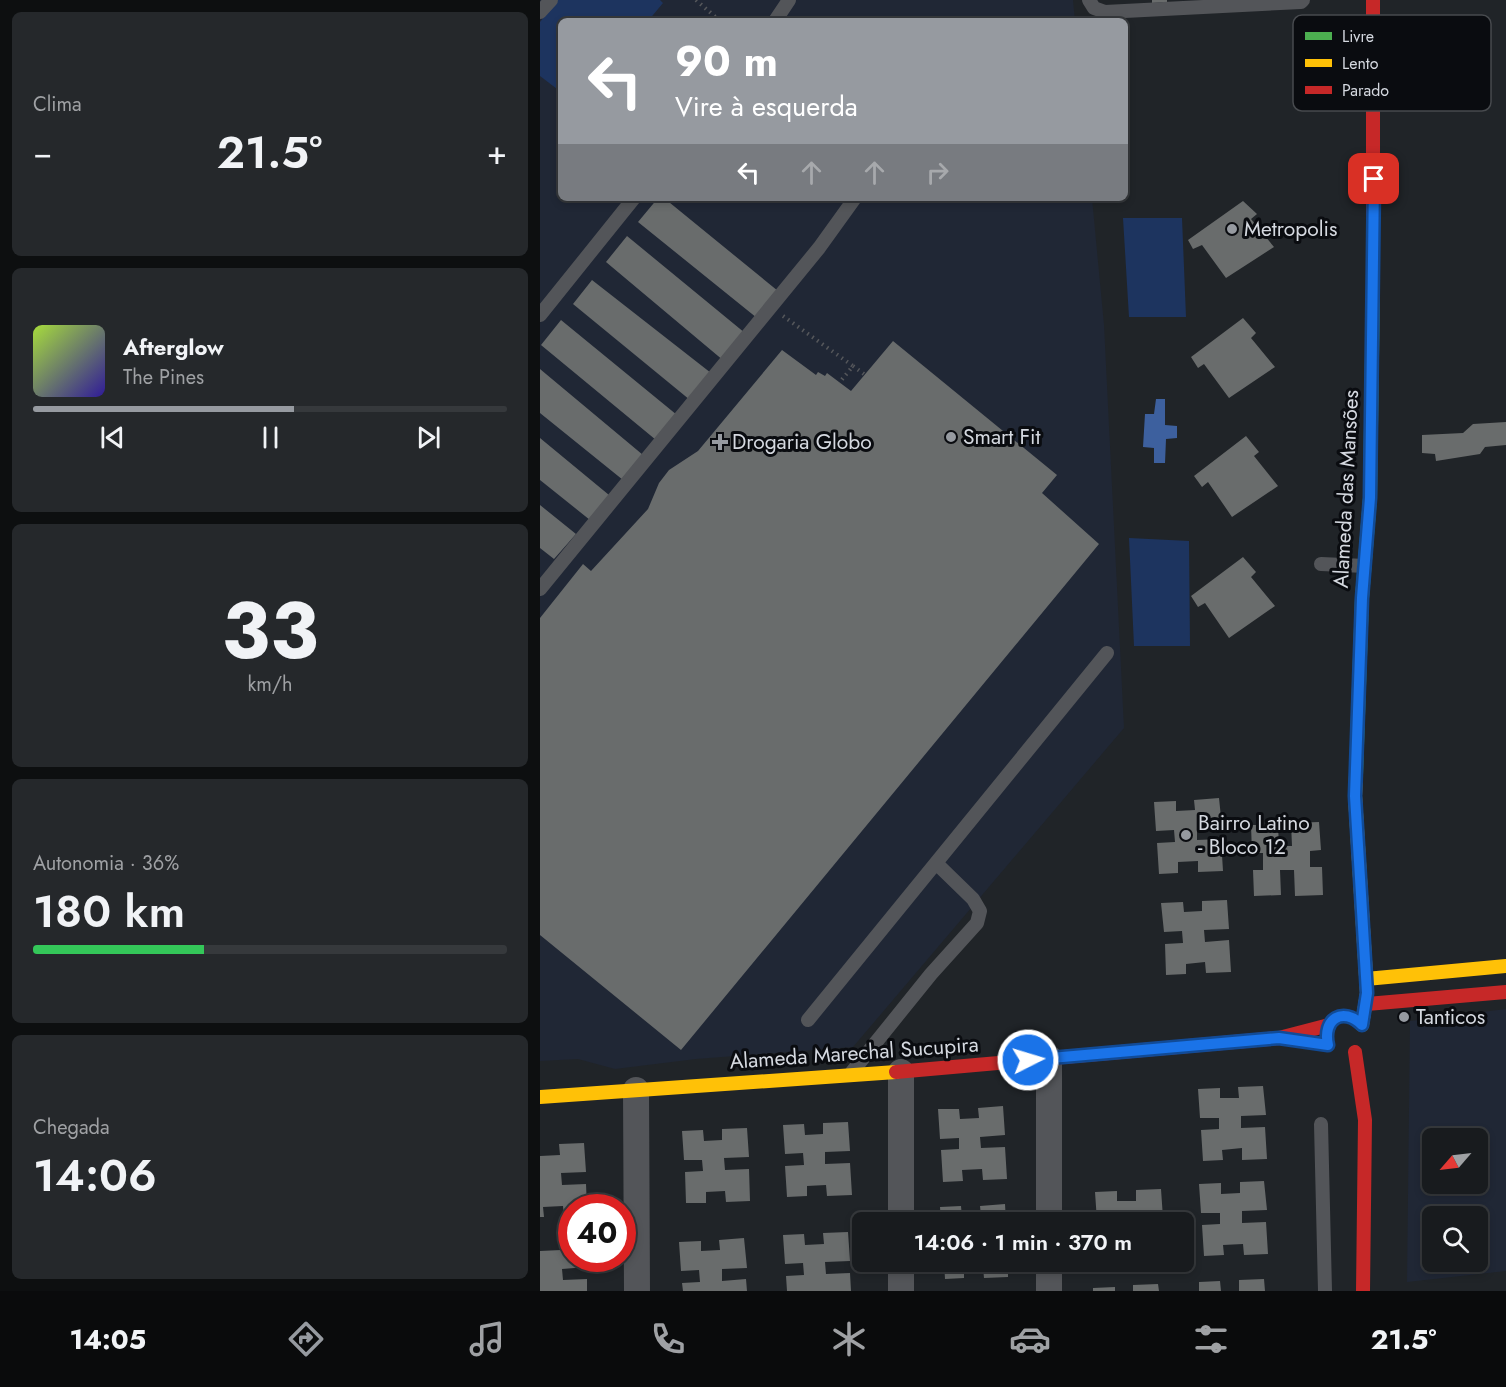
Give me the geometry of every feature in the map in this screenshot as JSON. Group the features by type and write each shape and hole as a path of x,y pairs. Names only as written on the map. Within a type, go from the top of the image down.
{"street":[{"name":"Alameda das Mansões","path":"1373,0 1373,15"},
{"name":"Alameda das Mansões","path":"1363,1291 1365,1120 1355,1045 1367,1004 1355,796 1370,498 1373,111"},
{"path":"1355,1045 1355,1018 1340,1016 1366,979 1506,966"},
{"path":"1367,1004 1506,992"},
{"name":"Alameda Marechal Sucupira","path":"1279,1038 1340,1016"},
{"name":"Alameda Marechal Sucupira","path":"540,1097 902,1072 1279,1038 1323,1044 1326,1035 1340,1016"},
{"path":"1049,1058 1049,1212"},
{"path":"901,1212 902,1072"},
{"path":"636,1090 637,1291"},
{"path":"901,1272 902,1291"},
{"path":"1049,1272 1049,1291"}],"lane":[{"path":"540,12 551,0"},
{"path":"777,18 789,0"},
{"path":"1089,0 1094,8 1105,12 1301,2 1303,0"},
{"path":"540,315 632,201"},
{"path":"540,589 819,248 853,201"},
{"path":"1321,564 1365,566"},
{"path":"808,1020 1107,653"},
{"path":"849,1076 931,974 977,923 980,911 973,900 936,863"},
{"path":"1321,1124 1325,1291"}],"path":[{"path":"696,0 717,18"},
{"path":"780,314 864,374"},
{"path":"839,383 853,366"}],"shaded area":[{"path":"540,0 1073,0 1075,18 558,18 558,201 1092,201 1104,325 1124,728 853,1047 696,1059 615,1069 578,1059 540,1061"},
{"path":"558,0 660,0 663,3 650,18 558,18 558,90 540,76 540,22"},
{"path":"1123,218 1182,218 1186,317 1129,317"},
{"path":"1156,399 1165,399 1165,425 1177,426 1177,438 1166,439 1165,463 1154,463 1154,448 1143,447 1145,414 1154,414"},
{"path":"1129,538 1189,541 1190,646 1134,646"},
{"path":"1506,1009 1506,1271 1407,1282 1410,1021"}],"building":[{"path":"1152,0 1167,0 1167,2 1152,3"},
{"path":"656,201 668,201 778,291 757,318 638,222"},
{"name":"Metropolis","path":"1243,201 1257,214 1251,219 1274,247 1226,278 1202,245 1193,249 1188,240"},
{"path":"627,236 745,333 724,361 606,262"},
{"path":"592,280 711,373 690,400 573,304"},
{"path":"1243,318 1256,333 1251,338 1275,367 1229,398 1204,364 1198,368 1191,357"},
{"path":"561,320 677,415 656,440 541,345"},
{"path":"893,341 1057,475 1042,493 1099,544 681,1050 540,935 540,618 583,564 591,571 648,509 659,483 669,470 698,451 782,350 816,375 818,372 825,376 827,373 851,391"},
{"path":"540,369 643,455 623,480 540,413"},
{"path":"1506,422 1506,445 1485,447 1480,454 1436,461 1435,454 1422,453 1422,435 1463,433 1473,424"},
{"path":"1246,436 1259,452 1254,456 1278,486 1232,517 1208,482 1202,487 1194,476"},
{"path":"540,438 609,495 590,520 540,480"},
{"path":"540,505 576,534 554,559 540,548"},
{"path":"1243,557 1256,572 1251,577 1275,606 1229,638 1205,603 1198,607 1191,596"},
{"name":"Bairro Latino - Bloco 12","path":"1219,798 1222,827 1197,829 1197,840 1221,839 1223,871 1198,872 1198,861 1178,862 1178,873 1159,874 1157,843 1175,842 1174,830 1156,831 1154,802 1176,801 1176,811 1195,810 1194,800"},
{"path":"1319,822 1321,850 1310,851 1310,867 1322,867 1323,895 1295,896 1294,870 1280,870 1281,895 1254,896 1253,870 1263,870 1263,853 1252,853 1251,825 1278,825 1279,846 1292,846 1291,823"},
{"path":"1227,900 1229,929 1204,930 1205,942 1229,940 1231,972 1206,973 1205,962 1186,964 1186,974 1166,975 1165,944 1183,943 1182,931 1164,932 1161,903 1183,902 1184,912 1202,911 1202,901"},
{"path":"1263,1086 1266,1115 1241,1116 1241,1128 1265,1127 1267,1159 1242,1160 1242,1148 1222,1150 1223,1160 1203,1161 1201,1130 1219,1129 1219,1118 1200,1118 1198,1089 1220,1088 1220,1098 1239,1098 1238,1087"},
{"path":"1003,1106 1005,1135 980,1137 981,1148 1005,1147 1007,1179 983,1180 982,1169 962,1170 963,1181 943,1182 941,1150 959,1149 959,1138 940,1139 938,1109 959,1109 960,1119 979,1118 978,1108"},
{"path":"848,1122 850,1151 825,1152 825,1164 850,1163 852,1195 827,1196 826,1185 807,1186 807,1196 787,1197 785,1166 804,1165 803,1153 785,1154 783,1125 804,1124 805,1135 823,1134 823,1123"},
{"path":"747,1128 749,1157 724,1158 725,1170 749,1169 750,1201 726,1202 725,1191 706,1192 706,1203 686,1203 685,1172 703,1171 702,1160 684,1160 682,1131 703,1130 704,1141 722,1140 722,1129"},
{"path":"584,1143 586,1172 561,1173 562,1185 586,1184 586,1194 558,1194 558,1206 543,1207 544,1217 540,1217 540,1156 560,1155 559,1144"},
{"path":"1264,1181 1267,1210 1242,1211 1242,1223 1266,1222 1268,1254 1244,1255 1243,1244 1223,1245 1224,1255 1204,1256 1202,1225 1220,1224 1220,1213 1201,1213 1199,1184 1221,1183 1221,1194 1240,1193 1240,1182"},
{"path":"1161,1189 1163,1212 1096,1212 1095,1192 1117,1191 1117,1201 1136,1201 1136,1190"},
{"path":"1005,1204 1005,1212 981,1212 980,1206"},
{"path":"961,1206 962,1212 940,1212 940,1207"},
{"path":"848,1232 850,1261 825,1262 826,1274 850,1273 851,1291 787,1291 786,1276 804,1275 803,1263 785,1264 783,1235 804,1234 805,1245 824,1244 823,1233"},
{"path":"744,1238 747,1268 722,1269 722,1281 746,1279 747,1291 683,1291 682,1283 700,1282 699,1270 681,1271 679,1242 701,1241 701,1251 720,1250 719,1240"},
{"path":"558,1250 558,1272 562,1272 563,1280 587,1279 587,1291 540,1291 540,1251"},
{"path":"945,1272 964,1272 964,1278 945,1279"},
{"path":"983,1272 1008,1272 1008,1277 984,1278"},
{"path":"1264,1279 1265,1291 1239,1291 1239,1280"},
{"path":"1220,1281 1221,1291 1199,1291 1199,1282"},
{"path":"1158,1284 1159,1291 1133,1291 1133,1285"},
{"path":"1115,1287 1115,1291 1093,1291 1093,1288"}],"traffic: fast":[{"path":"1356,775 1362,598 1370,498 1373,288"}],"traffic: slow":[{"path":"1356,775 1355,796 1367,993 1362,1025"},
{"path":"1366,979 1506,966"},
{"path":"540,1097 896,1072"}],"traffic: jam":[{"path":"1373,0 1373,15"},
{"path":"1373,111 1373,288"},
{"path":"1367,1004 1506,992"},
{"path":"896,1072 1279,1038 1329,1025"},
{"path":"1355,1052 1365,1120 1363,1291"}],"place":[{"name":"Metropolis","path":"1232,229"},
{"name":"Smart Fit","path":"951,437"},
{"name":"Drogaria Globo","path":"720,442"},
{"name":"Bairro Latino - Bloco 12","path":"1186,835"},
{"name":"Tanticos","path":"1404,1017"}],"route":[{"path":"1028,1060 1279,1038 1328,1045 1326,1035 1329,1025 1335,1018 1346,1015 1355,1018 1362,1025 1367,993 1355,796 1362,598 1370,498 1374,179"}]}
